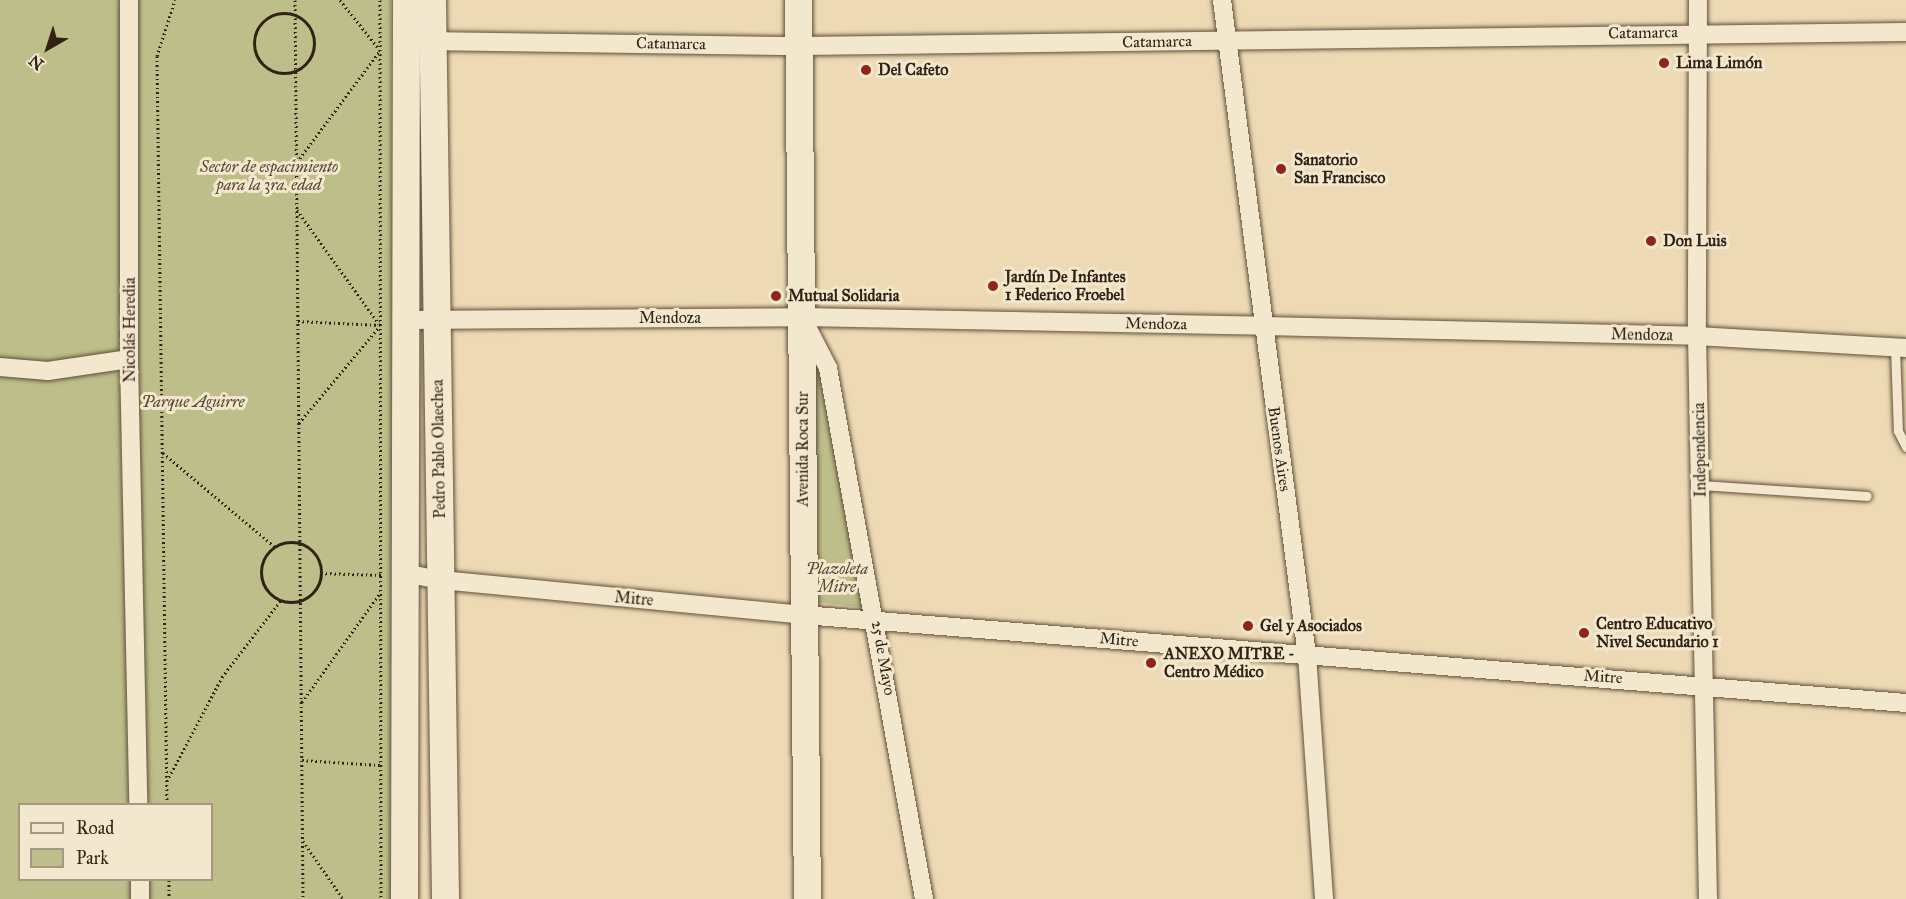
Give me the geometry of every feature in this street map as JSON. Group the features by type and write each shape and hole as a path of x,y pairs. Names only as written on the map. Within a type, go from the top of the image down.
{"street":[{"name":"Nicolás Heredia","path":"129,0 129,359 138,803"},
{"name":"Pedro Pablo Olaechea","path":"406,0 420,41 438,319 445,899"},
{"name":"Pedro Pablo Olaechea","path":"404,899 392,574 420,41 432,0"},
{"name":"Avenida Roca Sur","path":"798,0 807,899"},
{"name":"Buenos Aires","path":"1222,0 1225,41 1307,655 1324,899"},
{"name":"Independencia","path":"1698,0 1697,336 1706,685 1708,899"},
{"name":"Catamarca","path":"420,41 800,46 1698,32 1906,32"},
{"name":"Mendoza","path":"406,320 802,317 1697,336 1901,348"},
{"name":"25 de Mayo","path":"802,317 828,368 876,621 924,899"},
{"path":"0,367 48,371 129,359"},
{"name":"Mitre","path":"392,574 803,615 1706,685 1906,703"},
{"path":"140,881 140,899"}],"lane":[{"path":"1901,348 1898,431 1906,447"},
{"path":"1701,485 1867,496"}],"path":[{"path":"168,803 157,56 175,0"},
{"path":"295,0 303,899"},
{"path":"340,0 380,50"},
{"path":"301,704 392,574 380,325 380,0"},
{"path":"285,14 295,16 308,27 314,43 309,60 296,71 276,72 260,62 254,43 260,25 267,19 285,14"},
{"path":"296,164 380,50"},
{"path":"297,209 380,325"},
{"path":"298,321 380,325"},
{"path":"299,423 380,325"},
{"path":"163,453 275,547 300,544 315,555 321,573 315,590 300,601 281,600 266,589 261,571 275,547"},
{"path":"321,573 392,574"},
{"path":"380,592 381,899"},
{"path":"167,781 222,677 281,600"},
{"path":"302,760 381,765"},
{"path":"302,840 343,899"},
{"path":"169,881 169,899"}],"green space":[{"name":"Parque Aguirre","path":"0,0 391,0 395,899 0,899"},
{"name":"Plazoleta Mitre","path":"812,353 825,386 867,608 814,602"}],"place":[{"name":"Lima Limón","path":"1664,63"},
{"name":"Del Cafeto","path":"866,70"},
{"name":"Sanatorio San Francisco","path":"1281,169"},
{"name":"Don Luis","path":"1651,241"},
{"name":"Jardín De Infantes 1 Federico Froebel","path":"993,286"},
{"name":"Mutual Solidaria","path":"776,296"},
{"name":"Gel y Asociados","path":"1248,626"},
{"name":"Centro Educativo Nivel Secundario 1","path":"1584,633"},
{"name":"ANEXO MITRE - Centro Médico","path":"1151,663"}],"park label":[{"name":"Sector de espacimiento para la 3ra. edad","path":"269,176"}]}
